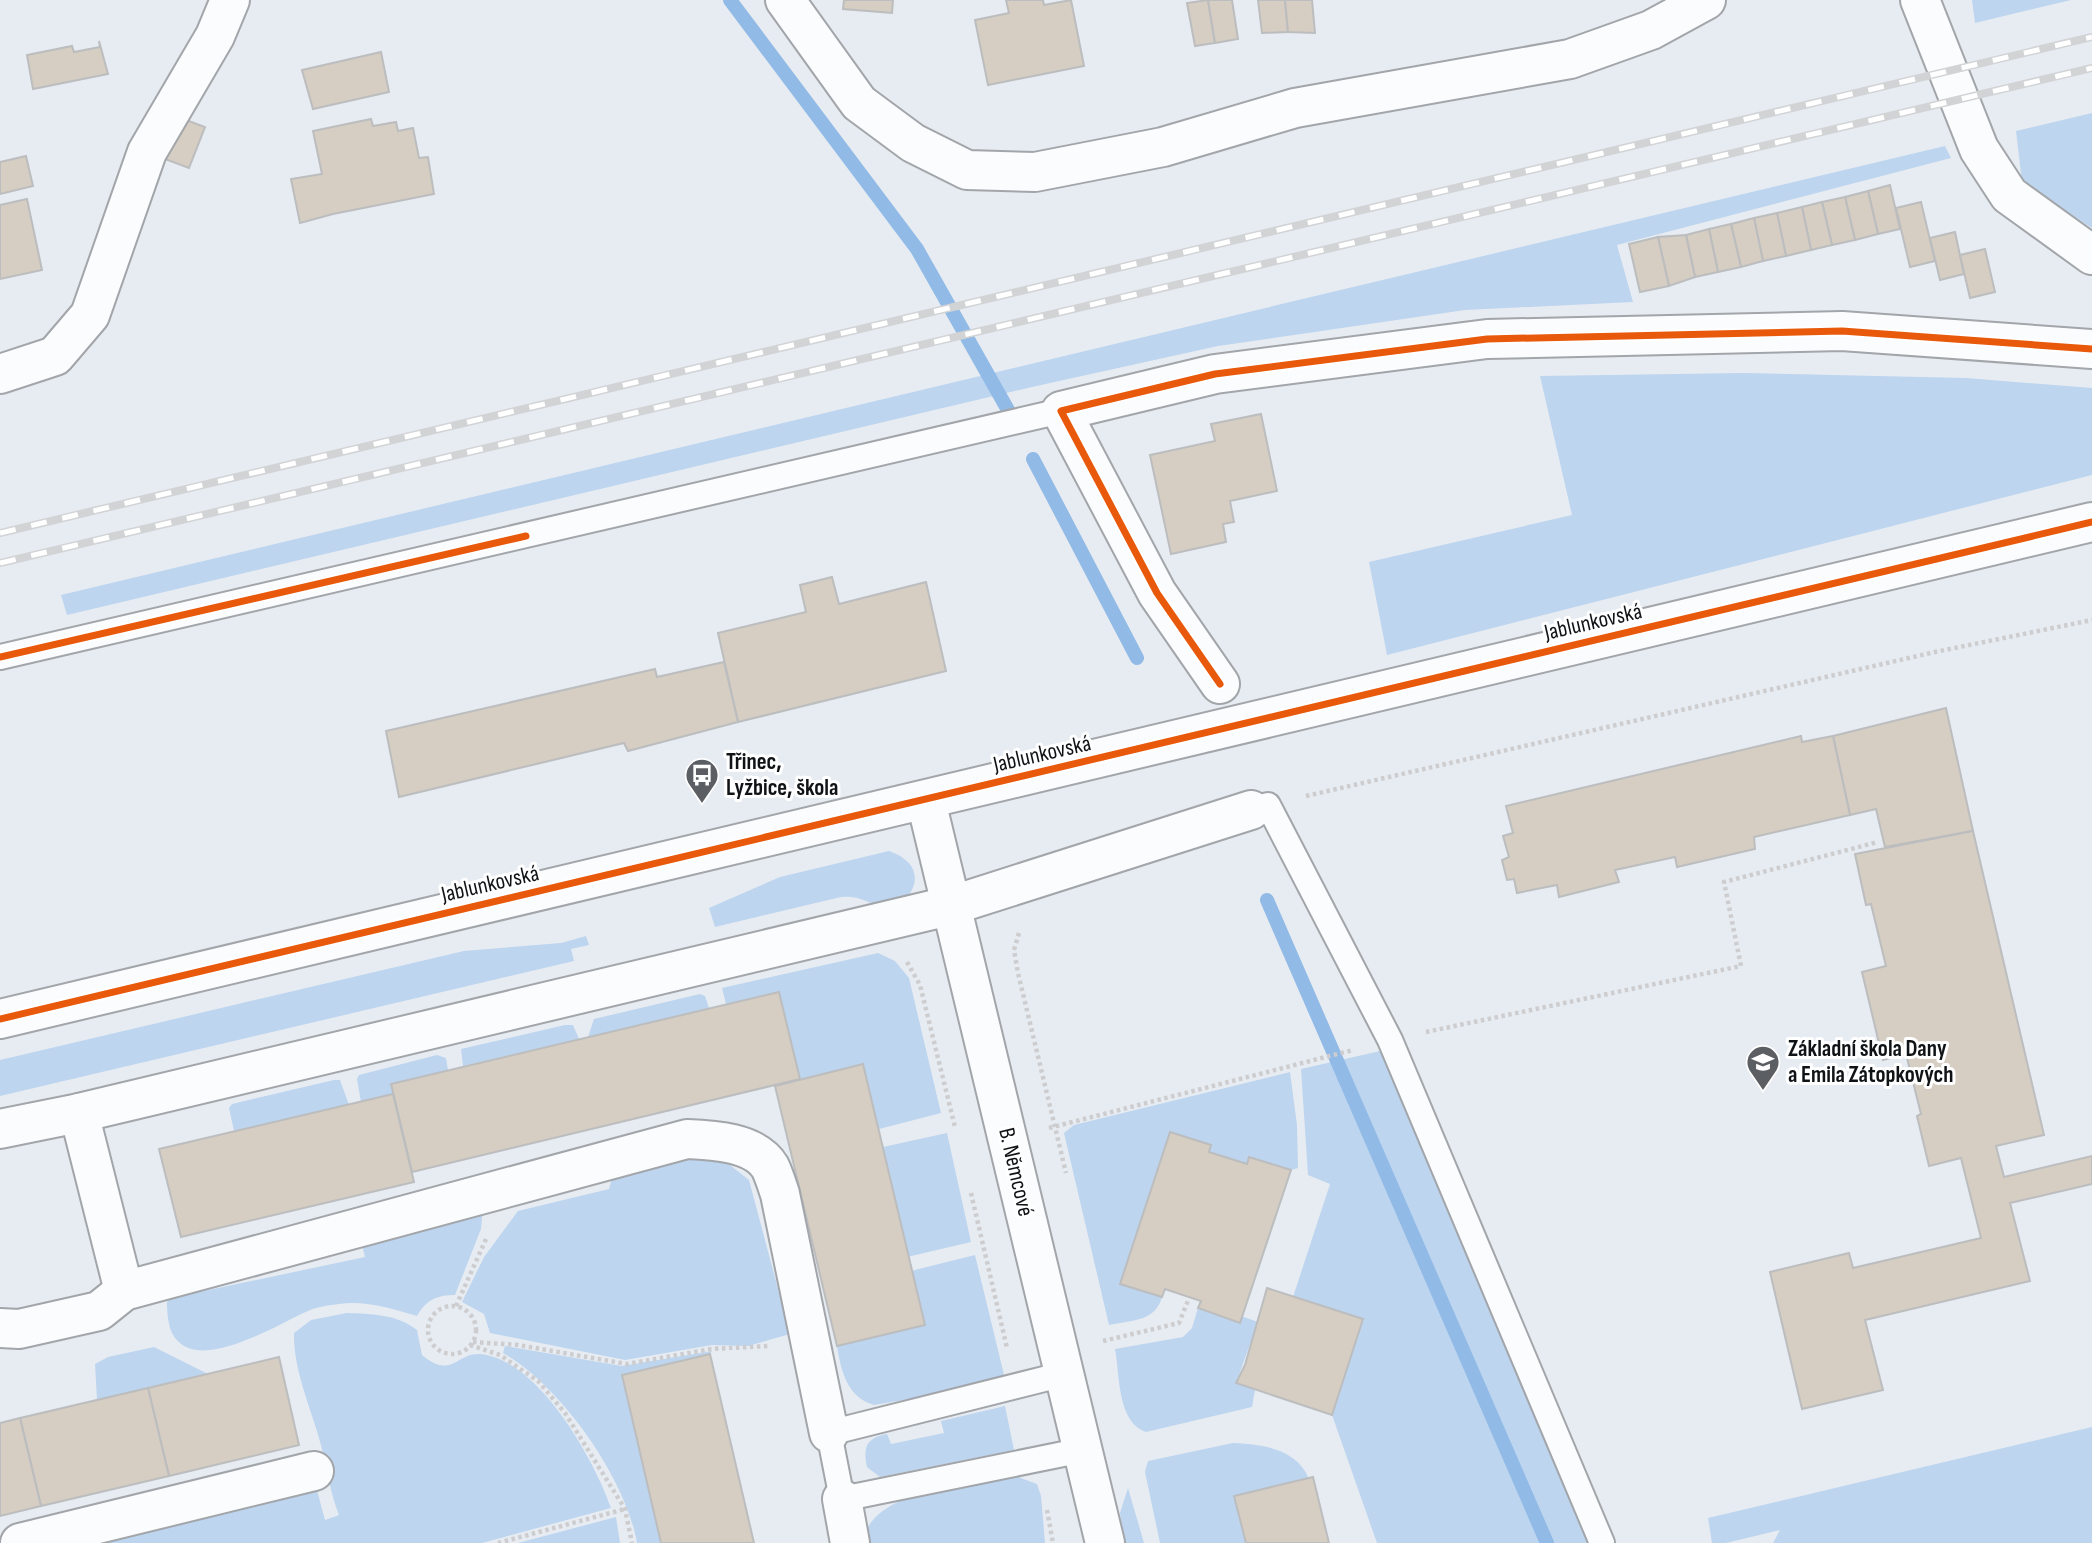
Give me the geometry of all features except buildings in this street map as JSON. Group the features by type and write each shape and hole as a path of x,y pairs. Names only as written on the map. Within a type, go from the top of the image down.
{"street":[{"path":"0,374 55,356 90,315 147,152 215,36 230,0"},
{"path":"785,0 859,103 913,143 967,170 1035,173 1163,147 1295,108 1570,59 1651,30 1706,0"},
{"path":"1920,0 1979,149 2009,195 2092,255"},
{"path":"1220,684 1157,593 1061,411 1215,374 1487,339 1842,331 2092,349"},
{"name":"Jablunkovská","path":"0,1019 2092,522"},
{"name":"B. Němcové","path":"926,801 1105,1543"},
{"path":"0,1129 79,1113 953,905 1259,807"},
{"path":"79,1113 124,1291"},
{"path":"0,1328 19,1329 99,1311 124,1291 687,1139 717,1140 749,1150 769,1165 780,1194 830,1433"},
{"path":"20,1543 314,1471"},
{"path":"842,1499 850,1543"}],"lane":[{"path":"0,657 1061,411"},
{"path":"1259,807 1390,1040 1602,1543"},
{"path":"1064,1374 830,1433 842,1499 1083,1450"}],"path":[{"path":"1259,807 1935,652 2092,620"},
{"path":"1390,1040 1741,966 1724,882 1878,842"},
{"path":"905,957 920,985 945,1096 958,1136"},
{"path":"1008,1138 1364,1047"},
{"path":"456,1306 502,1203 498,1189"},
{"path":"970,1190 1017,1385"},
{"path":"1103,1341 1180,1323 1189,1298"},
{"path":"472,1344 477,1326 464,1308 440,1308 434,1314 428,1328 429,1337 432,1344 445,1353 461,1352 472,1344 517,1345 627,1364 710,1349 753,1349 810,1338"},
{"path":"472,1344 500,1356 538,1381 579,1434 625,1509 632,1543"},
{"path":"498,1543 625,1509"}],"shaded area":[{"path":"1972,0 2071,0 1975,23"},
{"path":"2092,113 2092,228 2022,182 2016,131"},
{"path":"1945,146 1951,158 1617,245 1633,302 1465,310 1218,346 1032,387 67,615 61,595"},
{"path":"1744,373 1966,378 2092,388 2092,475 1387,655 1369,562 1572,515 1540,376"},
{"path":"889,851 906,860 914,873 913,888 902,904 883,906 858,898 841,897 715,927 709,908 780,877"},
{"path":"586,936 589,945 571,949 574,961 0,1096 0,1060 464,951 561,943"},
{"path":"878,953 895,961 909,978 941,1113 879,1129 863,1065 800,1079 779,992 726,1004 722,988"},
{"path":"700,994 705,996 709,1008 588,1037 594,1019"},
{"path":"573,1025 579,1039 463,1066 461,1049"},
{"path":"1389,1049 1597,1543 1377,1543 1332,1415 1362,1319 1293,1297 1330,1184 1308,1175 1301,1069"},
{"path":"437,1055 446,1058 448,1070 391,1084 393,1094 361,1102 357,1079 359,1075"},
{"path":"1290,1072 1297,1125 1298,1168 1291,1170 1250,1157 1247,1164 1209,1152 1211,1145 1170,1132 1120,1284 1162,1297 1159,1305 1148,1316 1109,1325 1064,1133 1074,1125"},
{"path":"340,1080 349,1105 234,1131 229,1108 232,1104"},
{"path":"947,1133 971,1242 907,1257 883,1147"},
{"path":"687,1154 721,1158 749,1180 790,1334 748,1346 712,1345 625,1360 490,1333 484,1314 462,1302 484,1257 518,1211 609,1189 614,1171"},
{"path":"483,1206 481,1229 455,1295 433,1300 424,1306 417,1316 369,1304 327,1306 315,1308 258,1335 217,1349 199,1350 183,1345 172,1333 167,1306 171,1298 365,1257 361,1241"},
{"path":"975,1255 1005,1379 974,1388 874,1405 857,1396 843,1374 837,1346 924,1325 911,1271"},
{"path":"1198,1308 1239,1323 1241,1316 1258,1322 1236,1383 1255,1390 1252,1407 1146,1432 1130,1419 1125,1408 1115,1349 1183,1337 1192,1328"},
{"path":"347,1313 383,1316 409,1325 417,1330 422,1355 440,1365 454,1363 472,1354 480,1354 502,1360 523,1373 561,1414 592,1464 611,1508 482,1543 71,1543 315,1483 325,1520 339,1515 300,1378 294,1333 311,1320"},
{"path":"505,1346 622,1366 712,1351 710,1354 622,1375 661,1543 637,1543 619,1490 587,1436 568,1410 546,1387 503,1353"},
{"path":"154,1347 208,1374 97,1400 95,1364 108,1357"},
{"path":"1005,1406 1014,1450 880,1477 867,1467 866,1449 874,1438 887,1434 891,1444 944,1433 941,1421"},
{"path":"2092,1427 2092,1543 1773,1543 1780,1530 1726,1543 1712,1543 1708,1518"},
{"path":"1233,1443 1277,1450 1296,1461 1309,1479 1235,1496 1246,1543 1160,1543 1145,1472 1148,1461"},
{"path":"1015,1476 1037,1484 1041,1496 1045,1543 861,1543 870,1524 884,1510 903,1500 948,1486"},
{"path":"1128,1488 1144,1543 1124,1543 1120,1513"},
{"path":"616,1517 620,1543 518,1543"}],"waterway":[{"path":"730,0 917,249 1008,410"},
{"path":"1033,459 1137,658"},
{"path":"1267,900 1547,1543"}],"railway":[{"path":"0,533 2092,37"},
{"path":"0,563 2092,68"}],"cycle path":[{"path":"1220,684 1157,593 1061,411 1215,374 1487,339 1842,331 2092,349"},
{"path":"0,1019 2092,522"},
{"path":"0,657 526,536"}],"place":[{"name":"Třinec, Lyžbice, škola","path":"702,805"},
{"name":"Základní škola Dany a Emila Zátopkových","path":"1763,1092"}]}
